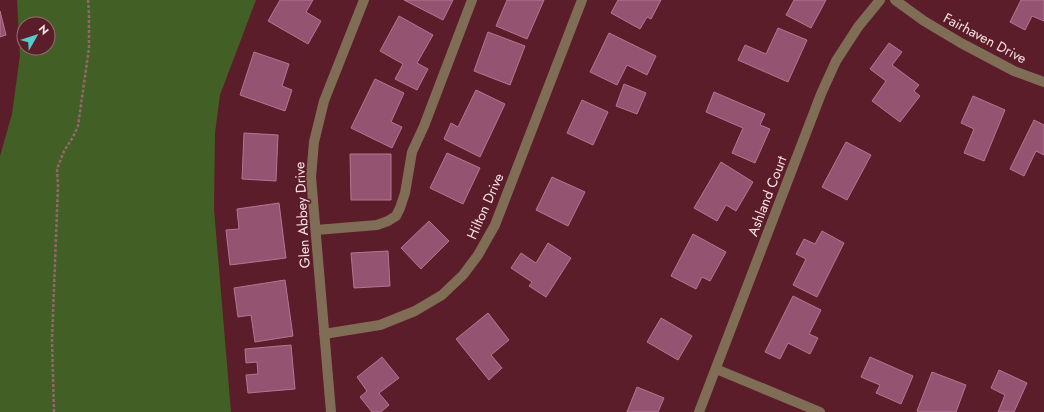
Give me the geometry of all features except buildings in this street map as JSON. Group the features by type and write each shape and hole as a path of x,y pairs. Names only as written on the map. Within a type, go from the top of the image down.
{"street":[{"name":"Glen Abbey Drive","path":"331,412 311,177 314,142 324,101 364,0"},
{"path":"316,230 377,225 396,216 405,193 412,152 424,126 472,0"},
{"name":"Hilton Drive","path":"324,334 380,325 414,311 442,295 463,275 478,255 495,226 582,0"},
{"name":"Ashland Court","path":"699,412 821,94 836,61 858,27 880,0"},
{"name":"Fairhaven Drive","path":"895,0 924,21 962,43 1014,71 1044,82"},
{"path":"716,369 820,412"}],"path":[{"path":"54,412 52,340 58,186 57,169 64,151 78,126 89,48 88,0"}],"green space":[{"path":"17,0 256,0 220,95 215,133 214,209 231,412 0,412 0,156 12,114 20,56 56,56 56,16 18,16"}]}
